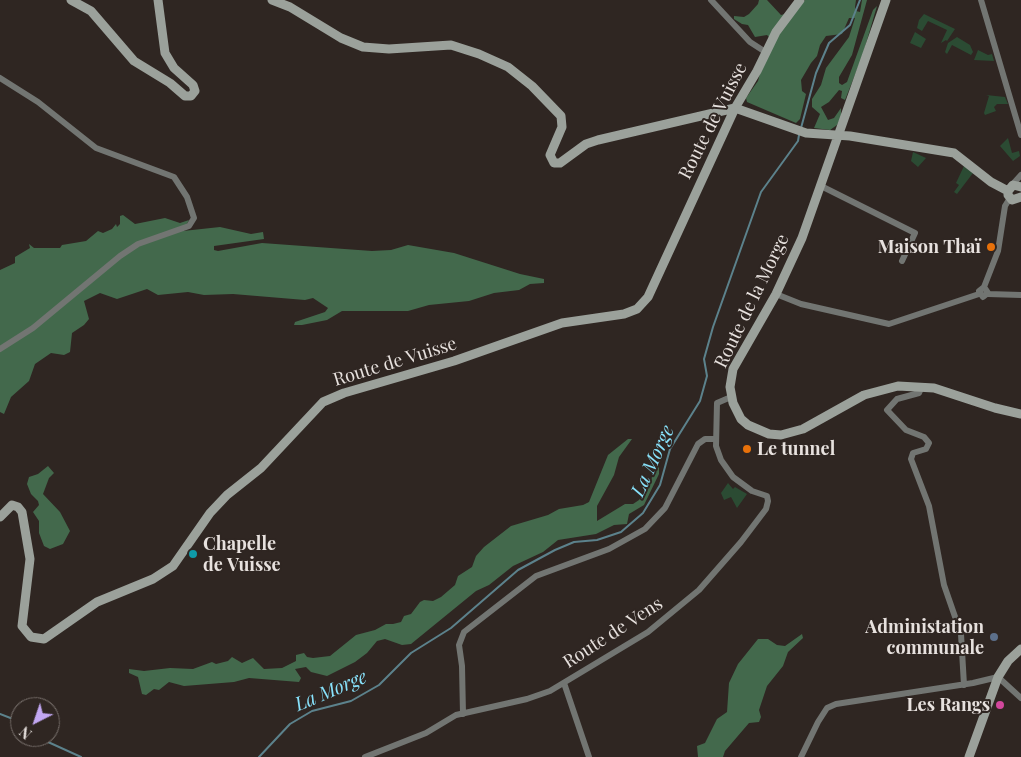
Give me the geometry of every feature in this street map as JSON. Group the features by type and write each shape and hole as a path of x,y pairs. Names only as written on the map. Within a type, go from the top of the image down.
{"street":[{"path":"71,0 91,11 134,60 170,83 185,96 191,96 195,91 194,86 174,68 165,53 158,0"},
{"path":"272,0 290,7 352,44 375,49 451,45 474,52 508,68 532,86 561,116 562,127 550,155 554,162 560,163 586,144 598,140 735,108 806,133 840,135 954,153 991,182 1013,190"},
{"path":"711,0 750,42 767,53"},
{"name":"Route de Vuisse","path":"0,518 12,505 18,507 22,512 30,559 22,626 29,636 44,639 97,602 153,579 173,566 210,513 261,468 323,402 344,393 454,361 562,324 624,314 637,309 648,297 735,108 767,53 776,32 800,0"},
{"name":"Route de la Morge","path":"886,0 840,135 802,238 776,294 737,360 731,378 731,397 736,411 748,425 769,434 781,435 803,429 850,402 871,393 898,386 922,386 943,390 995,408 1021,414"},
{"path":"981,0 1021,135"},
{"path":"0,78 38,102 96,148 174,178 187,197 194,218 189,226 138,244 120,256 33,328 0,349"},
{"path":"1014,110 1021,106"},
{"path":"979,294 980,290 984,287 998,251 1004,206 1021,175"},
{"path":"821,186 915,233 915,237 902,261"},
{"path":"1013,190 1016,200 1021,197"},
{"path":"984,287 988,290 988,294"},
{"path":"776,294 801,304 889,324 979,294 983,297 988,294 1021,296"},
{"path":"922,386 919,393 897,399 887,410 906,430 924,437 929,443 926,449 913,453 911,459 929,506 944,585 962,634 964,685"},
{"path":"463,714 462,666 459,645 464,632 536,576 609,549 645,529 665,508 698,444 705,439 716,439 717,403 731,397"},
{"name":"Route de Vens","path":"365,757 426,733 447,719 528,699 564,683 648,632 684,602 720,568 761,516 768,501 767,496 752,491 733,478 718,452 716,439"},
{"path":"969,757 998,677 1008,661 1021,649"},
{"path":"801,757 827,708 836,704 964,685 998,677"},
{"path":"998,677 1021,698"},
{"path":"564,683 589,757"}],"green space":[{"path":"759,0 767,0 781,15 796,11 805,0 856,0 856,11 860,12 862,0 867,0 852,55 839,77 839,83 842,85 847,82 873,10 877,6 862,57 845,100 841,98 842,91 839,90 829,102 821,107 828,120 834,118 841,108 841,117 837,125 830,130 814,128 820,114 812,107 812,99 821,85 826,68 849,37 855,18 849,18 842,34 826,36 820,45 817,56 801,80 802,91 806,94 800,119 796,123 747,102 746,98 758,81 769,37 767,35 755,37 748,25 734,19 734,16 744,17 749,14 758,4"},
{"path":"924,14 955,29 947,41 941,43 947,30 928,21 922,31 917,28 919,20"},
{"path":"915,32 926,39 921,48 910,43"},
{"path":"957,37 970,45 973,52 971,55 952,45 947,54 945,52 948,43"},
{"path":"978,50 988,55 992,54 994,61 974,60"},
{"path":"986,95 1005,97 1008,104 997,104 994,107 996,111 985,115 989,96"},
{"path":"1008,138 1012,153 1019,151 1020,156 1013,161 1000,146"},
{"path":"913,152 926,158 918,167 911,161"},
{"path":"964,166 973,173 957,194 954,192 959,185 956,183"},
{"path":"123,215 135,224 165,218 180,223 189,220 183,231 220,227 251,234 263,232 264,239 214,246 214,250 218,251 262,243 372,251 391,250 408,245 454,253 520,274 544,279 544,283 530,284 519,290 494,293 469,301 429,305 408,311 342,311 327,320 302,325 294,325 295,322 325,312 328,308 313,298 305,300 233,294 204,295 188,292 158,295 147,289 117,299 100,293 84,301 89,319 72,333 70,352 64,355 51,353 35,364 29,381 11,397 4,414 0,412 0,270 15,263 15,257 30,248 29,244 34,248 60,248 62,245 86,241 98,231 103,233 112,229 116,224 117,227 120,224 120,216"},
{"path":"628,439 632,439 619,457 614,475 597,506 597,521 625,504 633,504 639,500 651,482 656,463 659,465 659,474 644,505 629,514 627,524 614,525 596,534 558,540 543,552 513,566 489,585 476,591 411,644 402,645 385,639 377,641 367,653 355,662 327,676 311,672 306,667 295,669 301,678 299,682 249,678 234,682 184,686 169,682 159,690 154,689 146,695 142,694 138,677 129,673 129,669 144,671 170,668 193,669 212,662 216,664 228,661 232,657 242,663 253,658 264,669 282,668 296,661 296,655 304,653 307,657 313,658 330,656 356,635 375,630 386,624 401,622 404,616 411,614 420,602 424,600 433,601 441,597 455,585 458,576 472,567 476,556 484,547 511,526 548,515 559,509 583,505 589,502 608,455"},
{"path":"48,466 54,473 49,478 43,494 60,512 70,531 63,544 50,549 44,546 39,533 39,521 33,512 39,505 27,484 29,477 38,474"},
{"path":"728,483 733,489 735,487 747,494 737,508 731,497 724,500 721,493"},
{"path":"802,634 803,638 788,652 783,666 767,686 759,710 761,717 759,722 749,723 725,751 723,757 698,757 697,746 705,743 717,719 727,712 729,683 738,664 758,639 768,639 777,645 785,646"}],"waterway":[{"name":"La Morge","path":"801,128 816,73 829,43 850,25 860,0"},
{"name":"La Morge","path":"259,757 290,724 312,711 351,701 379,685 411,653 451,628 518,570 574,542 597,540 621,532 643,513 660,485 670,449 700,401 707,376 704,359 713,327 761,192 798,141 799,135"},
{"path":"0,714 10,718"},
{"path":"59,747 81,757"}],"place":[{"name":"Maison Thaï","path":"991,247"},
{"name":"Le tunnel","path":"747,449"},
{"name":"Chapelle de Vuisse","path":"193,554"},
{"name":"Administation communale","path":"994,637"},
{"name":"Les Rangs","path":"1000,705"}]}
